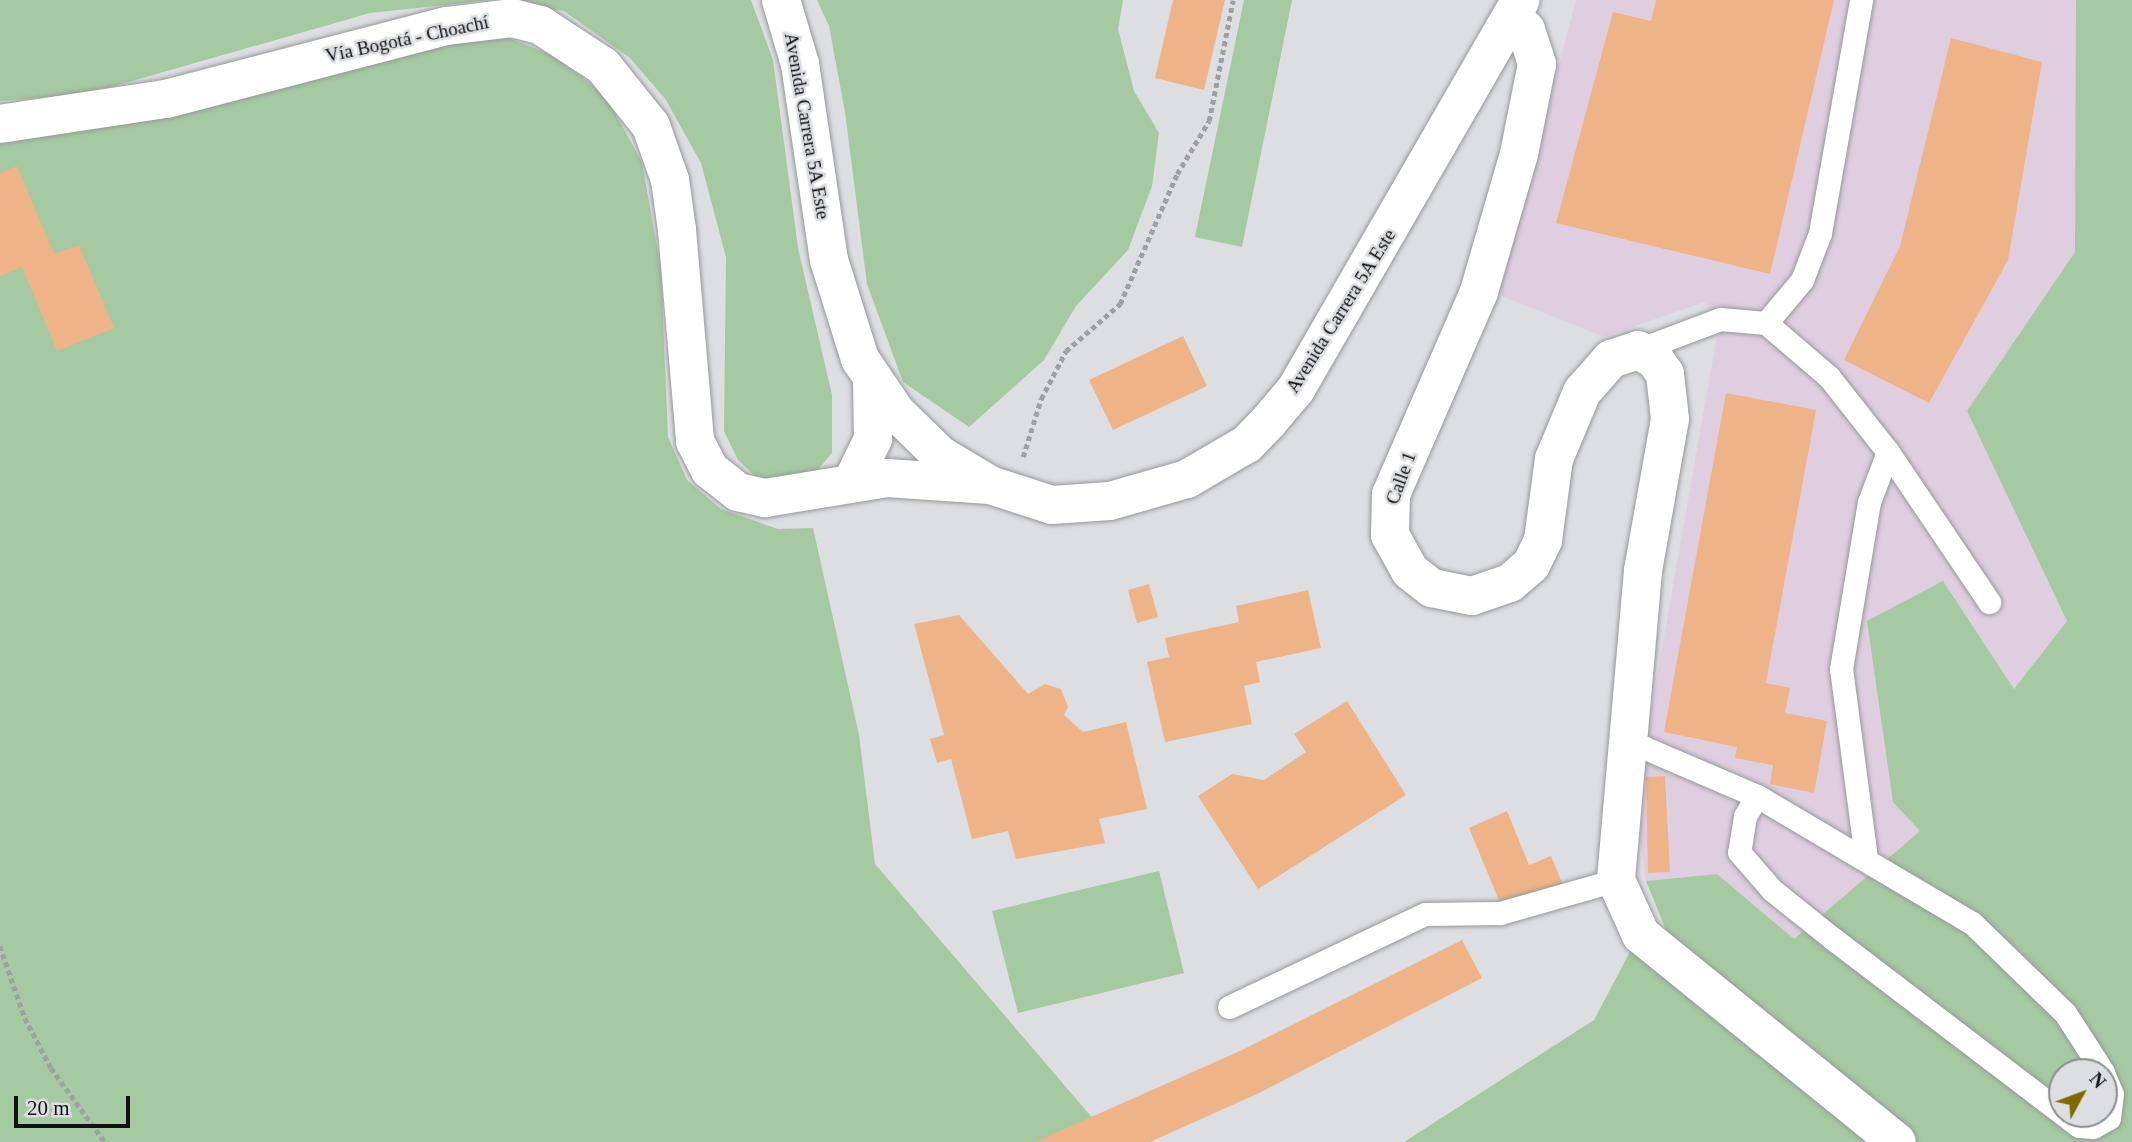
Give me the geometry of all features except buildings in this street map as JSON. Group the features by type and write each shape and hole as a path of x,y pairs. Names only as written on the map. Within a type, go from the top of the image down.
{"main road":[{"name":"Avenida Carrera 5A Este","path":"781,0 800,64 829,260 872,381 916,434 1004,490 1052,505 1110,501 1187,479 1247,444 1296,389 1517,8"},
{"name":"Calle 1","path":"1517,8 1535,51 1534,85 1479,292 1391,494 1390,536 1410,571 1432,587 1472,596 1522,575 1543,540 1554,459 1571,414 1595,374 1611,359 1638,350"},
{"name":"Vía Bogotá - Choachí","path":"0,124 166,99 446,26 512,18 540,24 603,66 651,126 670,180 695,441 705,463 738,492 765,498 853,480 1004,490"},
{"path":"1638,350 1665,374 1671,419 1643,571 1624,745 1616,880 1641,935 1897,1142"},
{"path":"853,480 873,439 872,381"}],"lane":[{"path":"1766,323 1802,280 1820,233 1861,0"},
{"path":"1638,350 1720,319 1766,323 1829,377 1888,452 1989,602"},
{"path":"1866,858 1841,669 1869,502 1888,452"},
{"path":"1624,745 1645,748 1757,796 1972,923 2065,1013 2093,1058"},
{"path":"1757,796 1745,816 1739,852 1792,906 2048,1102"},
{"path":"1229,1007 1425,914 1500,913 1616,880"}],"path":[{"path":"1004,490 1041,399 1066,351 1120,304 1177,174 1209,121 1233,0"},
{"path":"0,946 25,1018 51,1068 105,1142"}],"shaded area":[{"path":"1576,0 2079,0 2075,252 1967,411 2067,621 2014,689 1943,582 2132,1048 2132,1142 2031,1142 1717,874 1646,881 1635,802 1720,319 1704,302 1604,337 1499,295"}],"green space":[{"path":"0,0 492,0 370,13 90,93 0,101"},
{"path":"492,0 751,0 773,60 798,248 832,395 832,453 816,472 782,483 754,475 738,460 724,431 726,257 701,163 666,100 630,58 564,11"},
{"path":"817,0 1123,0 1118,29 1134,91 1159,133 1152,186 1128,250 1076,306 1044,360 969,427 903,382 867,284 845,112 829,26"},
{"path":"1244,0 1292,0 1242,247 1195,237"},
{"path":"2076,0 2132,0 2132,1142 1404,1142 1594,1020 1632,948 1737,988 1666,930 1646,881 1717,874 1794,939 1920,831 1893,802 1867,621 1943,581 2014,689 2067,621 1967,411 2075,252"},
{"path":"490,31 550,54 604,93 642,162 661,270 668,437 687,480 721,509 778,529 813,528 859,735 875,864 1113,1142 0,1142 0,134"},
{"path":"1159,871 1184,973 1018,1013 992,911"}]}
